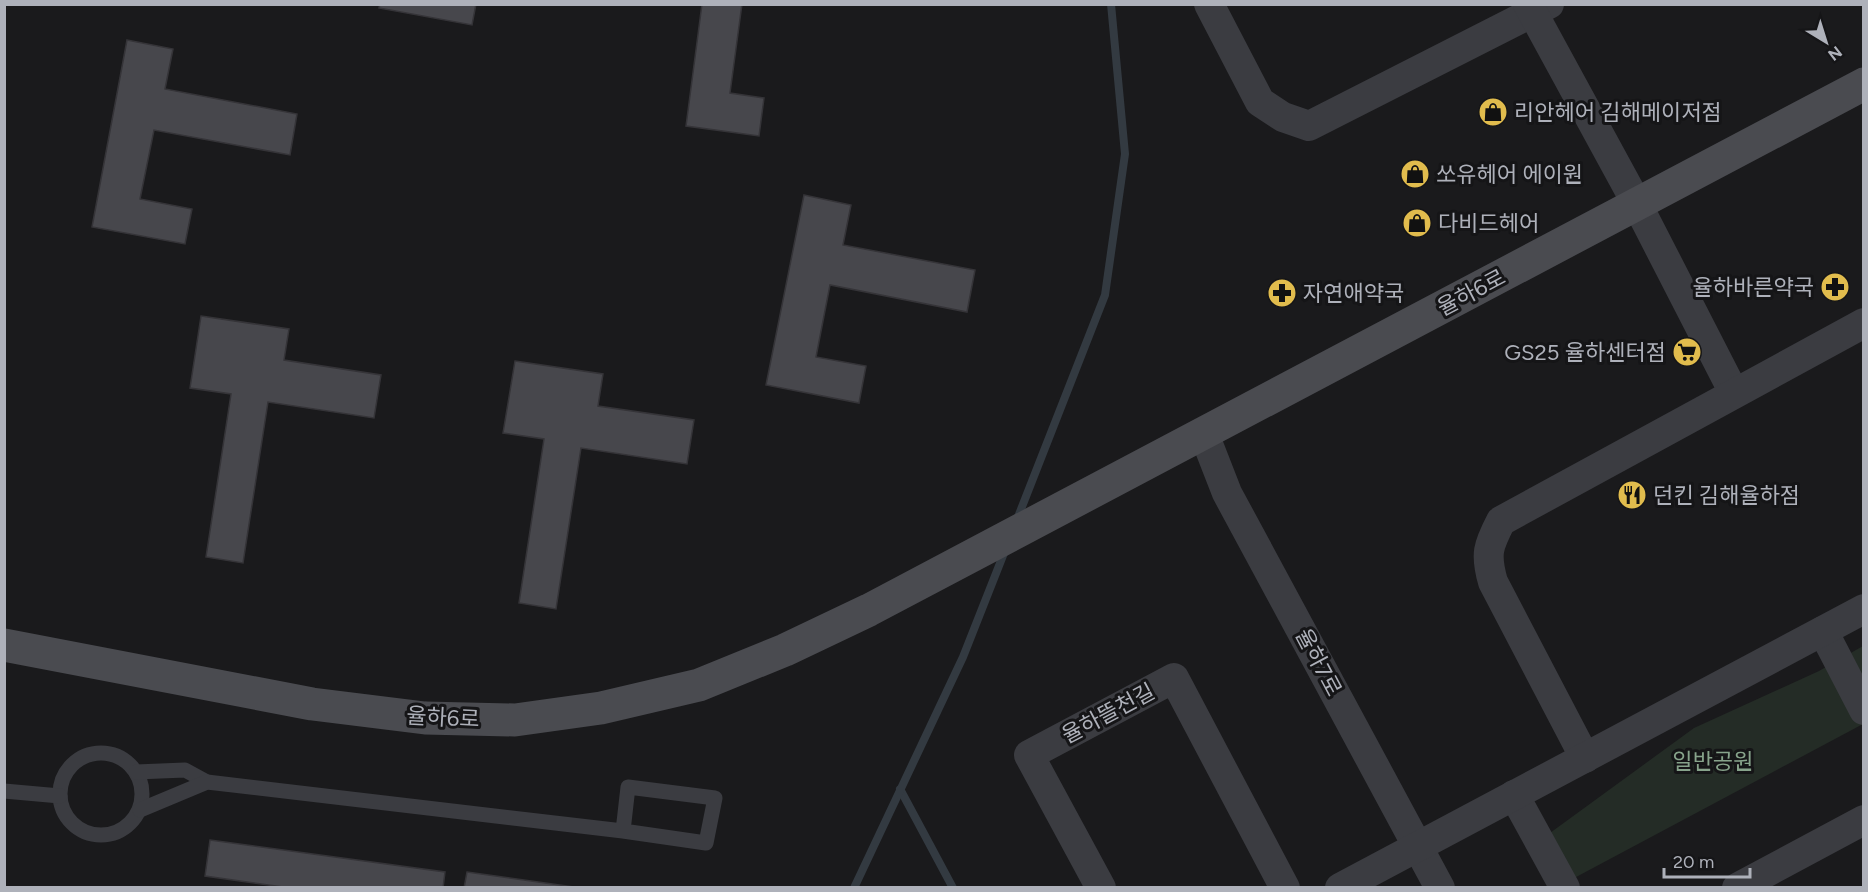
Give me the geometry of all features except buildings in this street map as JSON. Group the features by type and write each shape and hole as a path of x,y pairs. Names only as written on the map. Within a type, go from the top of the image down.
{"street":[{"path":"1209,4 1260,102 1283,117 1309,126 1536,7 1734,393"},
{"name":"율하6로","path":"4,645 312,704 425,718 515,720 601,708 699,685 785,650 869,610 1079,501 1863,84"},
{"path":"1585,758 1493,582 1487,562 1490,542 1501,521 1863,323"},
{"name":"율하7로","path":"1204,434 1227,493 1440,888"},
{"path":"1340,888 1863,609"},
{"path":"1823,631 1863,710"},
{"name":"율하뜰천길","path":"1101,888 1029,754 1174,678 1285,888"},
{"path":"1514,795 1565,888"},
{"path":"1752,884 1863,820"}],"lane":[{"path":"103,753 127,762 136,772 141,784 142,797 140,810 132,822 108,835 94,835 81,831 70,822 63,810 60,796 62,782 68,770 78,761 90,755 103,753"},
{"path":"136,772 185,770 207,782 623,831 706,843 716,798 628,787 623,831"},
{"path":"140,810 207,782"},
{"path":"4,791 60,796"}],"green space":[{"name":"일반공원","path":"1863,646 1863,724 1563,884 1539,841 1694,728 1819,671"}],"waterway":[{"path":"1016,522 1105,295 1125,154 1111,4"},
{"path":"854,888 963,657 1006,548"},
{"path":"900,789 953,888"}],"place":[{"name":"리안헤어 김해메이저점","path":"1493,112"},
{"name":"쏘유헤어 에이원","path":"1415,174"},
{"name":"다비드헤어","path":"1417,223"},
{"name":"율하바른약국","path":"1835,287"},
{"name":"자연애약국","path":"1282,293"},
{"name":"GS25 율하센터점","path":"1687,352"},
{"name":"던킨 김해율하점","path":"1632,495"}]}
